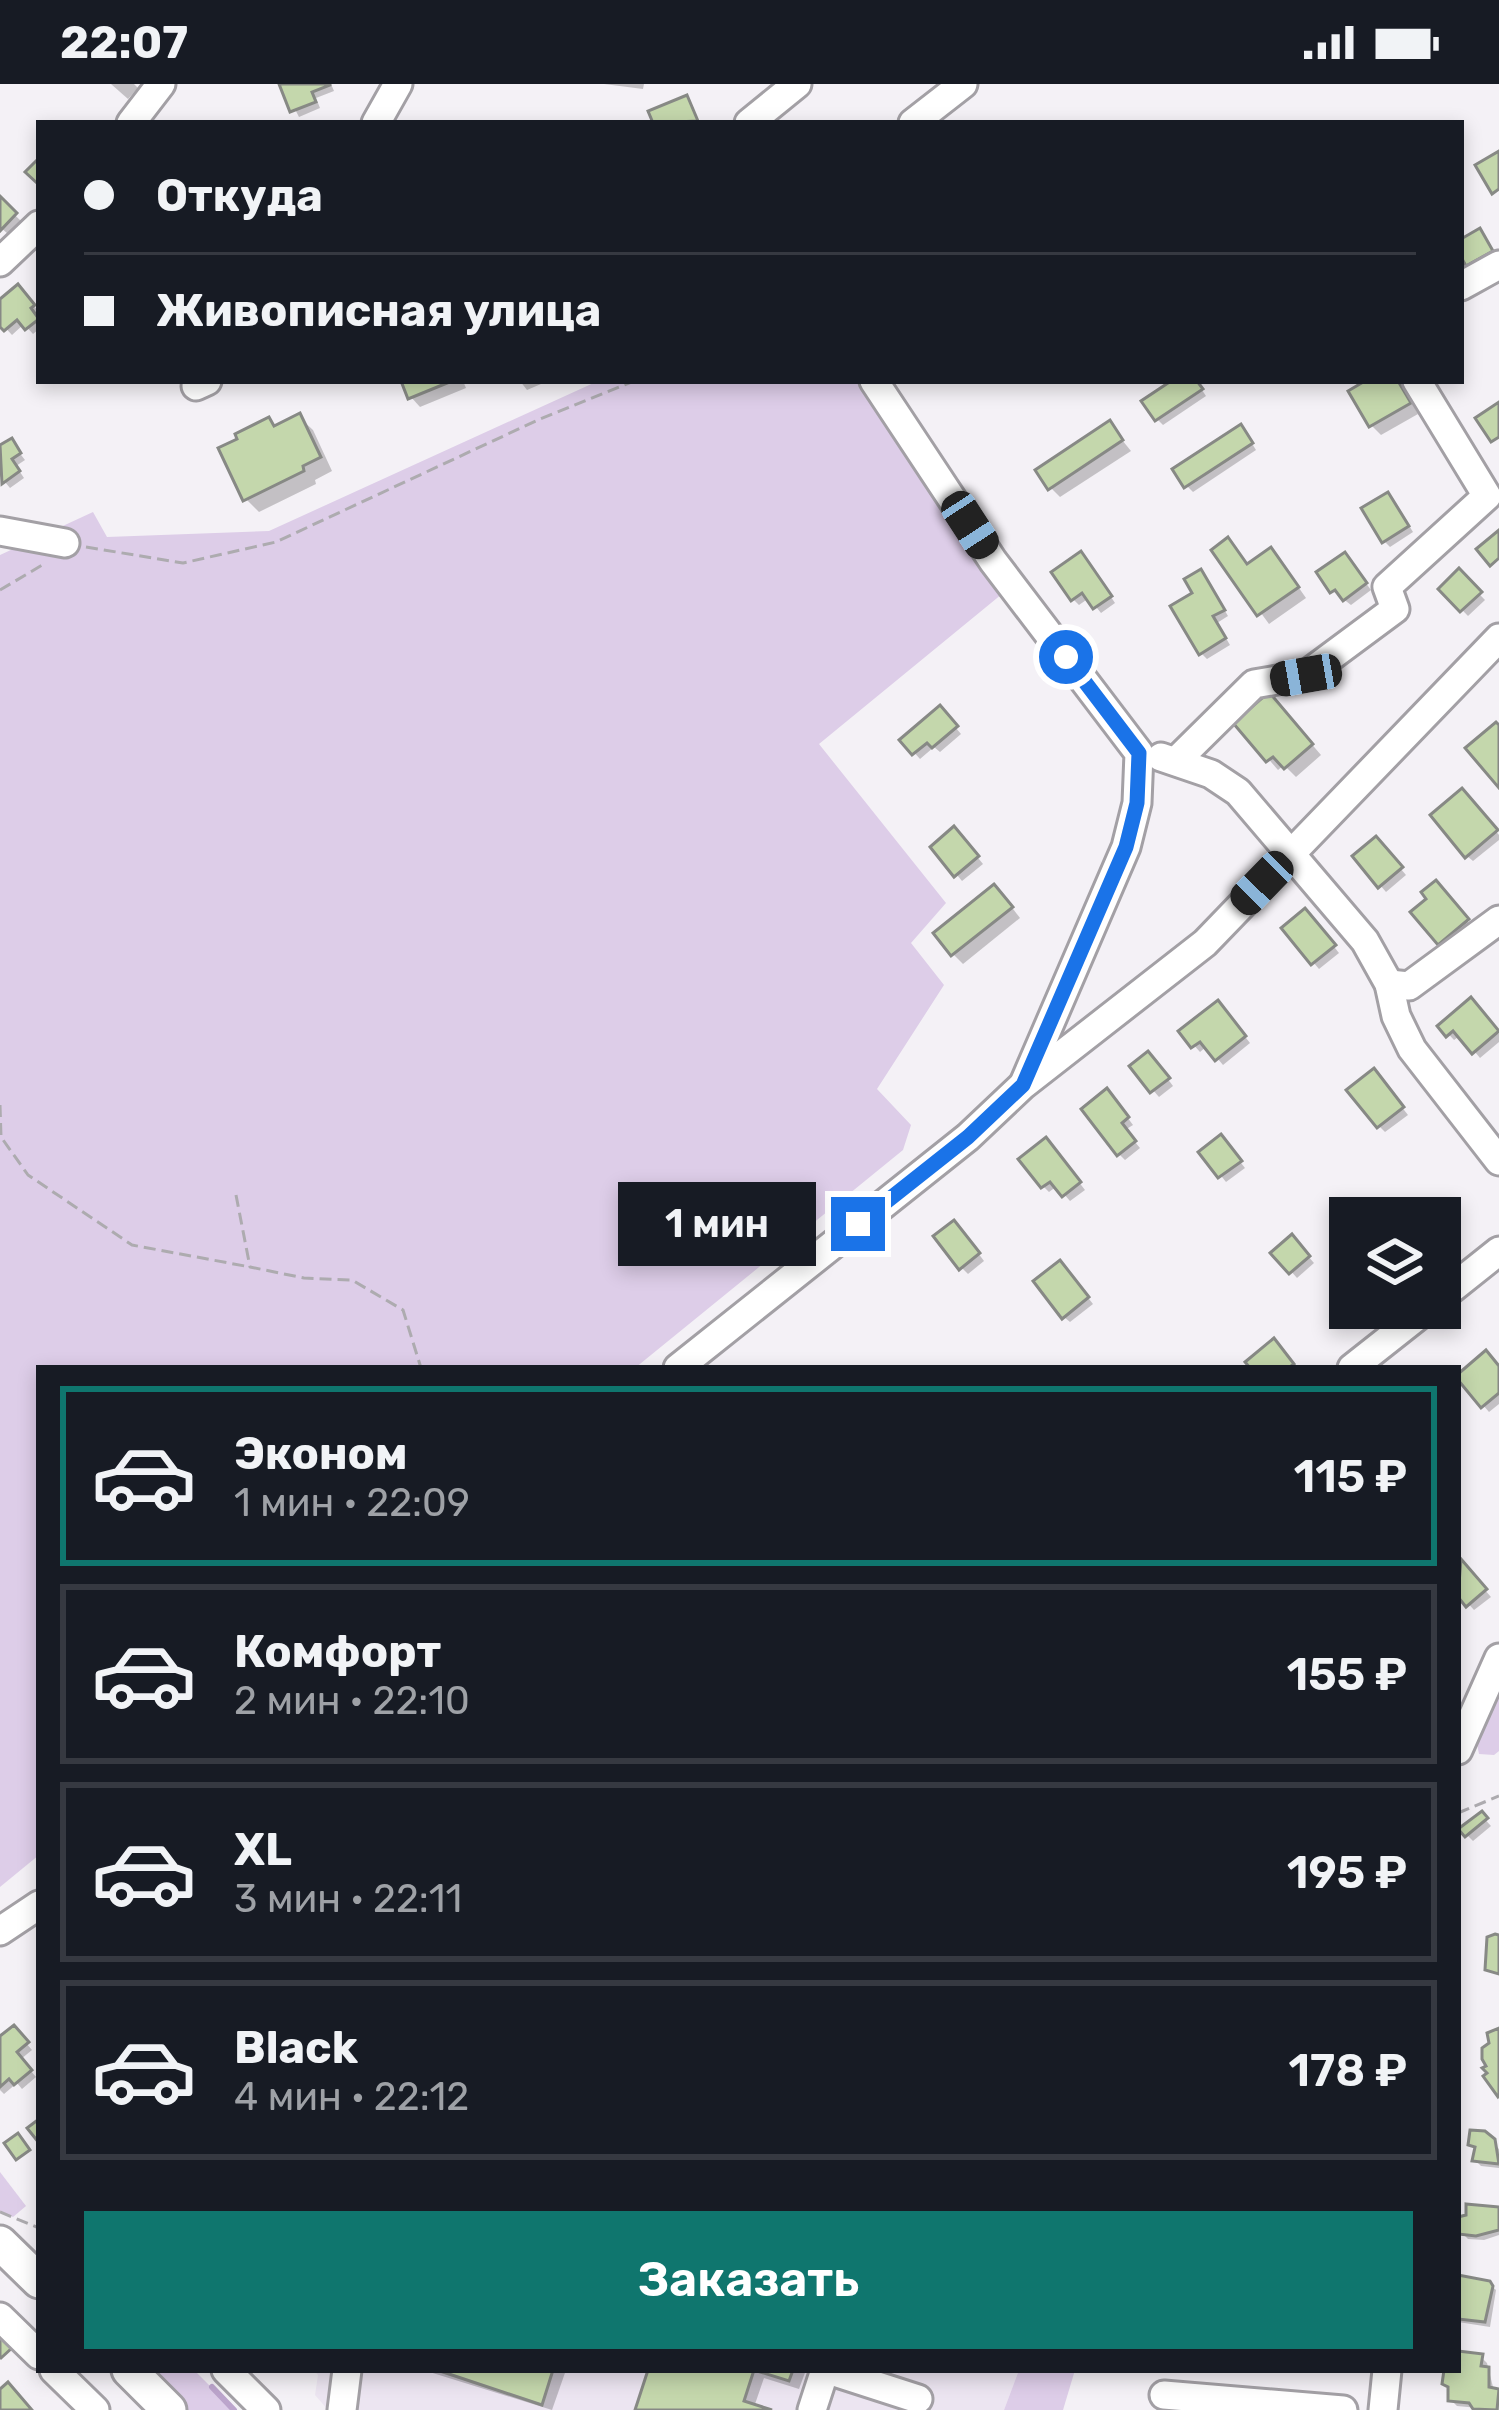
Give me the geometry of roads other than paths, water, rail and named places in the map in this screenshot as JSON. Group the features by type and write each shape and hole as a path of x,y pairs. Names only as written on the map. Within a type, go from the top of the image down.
{"main road":[{"path":"0,2242 36,2278"},
{"path":"131,2373 169,2410"}],"street":[{"path":"133,120 161,84"},
{"path":"378,120 398,84"},
{"path":"753,120 797,84"},
{"path":"917,120 963,84"},
{"path":"0,262 36,228"},
{"path":"1464,284 1499,266"},
{"path":"876,384 993,561 1139,753 1137,803 1126,847 1023,1085"},
{"path":"1177,760 1254,684 1306,675 1395,609 1387,587 1486,496 1419,384"},
{"path":"0,531 64,543"},
{"path":"682,1365 968,1137 1023,1085 1205,943 1499,638"},
{"path":"1139,753 1211,773 1238,792 1365,941 1389,984 1396,1016 1412,1049 1499,1161"},
{"path":"1389,984 1409,986 1499,920"},
{"path":"1461,1281 1499,1251"},
{"path":"1356,1365 1401,1329"},
{"path":"1461,1743 1499,1658"},
{"path":"0,1930 36,1907"},
{"path":"0,2317 36,2352"},
{"path":"57,2373 95,2410"},
{"path":"229,2373 266,2410"},
{"path":"347,2373 351,2408"},
{"path":"812,2410 825,2373"},
{"path":"834,2373 916,2404 927,2373"},
{"path":"1383,2410 1388,2373"},
{"path":"1164,2395 1343,2410"}],"waterway":[{"path":"212,2387 234,2410"}]}
